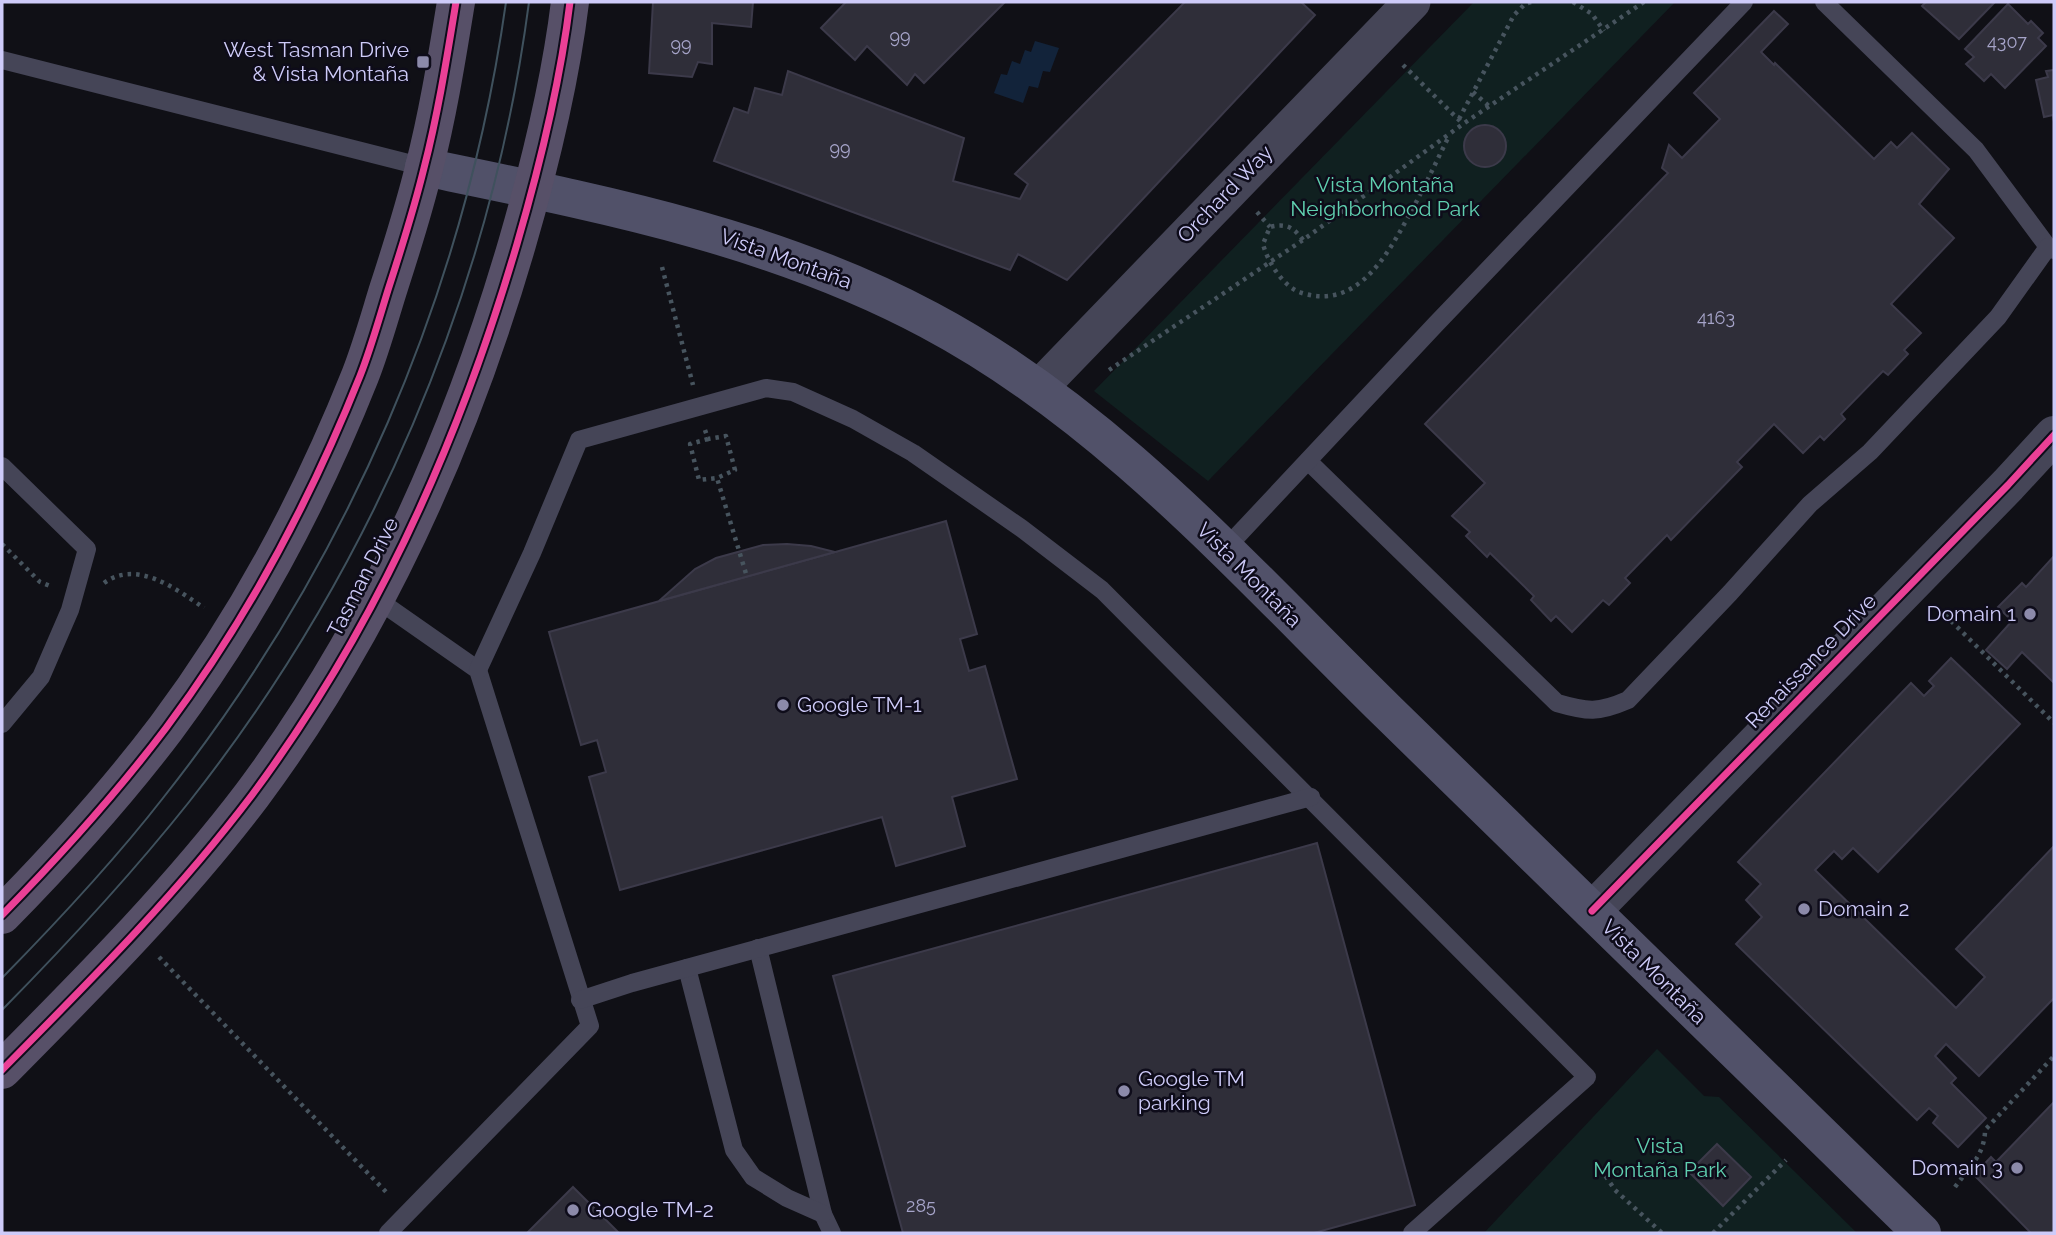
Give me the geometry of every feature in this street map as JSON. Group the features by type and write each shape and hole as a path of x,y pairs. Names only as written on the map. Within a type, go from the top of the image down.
{"main road":[{"path":"2,915 100,809 166,727 223,643 320,470 361,374 402,247 424,167 456,2"},
{"name":"Tasman Drive","path":"2,1070 110,960 185,878 252,794 314,703 375,598 453,431 486,345 533,190 551,114 570,2"},
{"name":"Vista Montaña","path":"424,167 666,219 803,262 869,289 933,321 1040,387 1109,444 1225,549 1922,1233"}],"street":[{"name":"Orchard Way","path":"1040,387 1412,2"},
{"name":"Renaissance Drive","path":"1592,911 2054,435"}],"lane":[{"path":"1225,549 1444,314 1744,2"},
{"path":"1308,461 1557,703 1585,711 1608,708 1628,700 1810,505 1870,452 1998,317 2051,249 1976,150 1824,2"},
{"path":"2,60 424,167"},
{"path":"478,670 579,440 765,388 793,391 853,419 913,453 1021,528 1102,590 1587,1077 1412,1233"},
{"path":"2,466 88,549 69,610 41,677 2,724"},
{"path":"375,598 478,670 590,1026 387,1233"},
{"path":"580,1000 758,948 1311,797"},
{"path":"758,948 823,1214 832,1233"},
{"path":"687,968 734,1150 753,1177 787,1198 823,1214"}],"path":[{"path":"1270,227 1263,244 1270,262 1296,291 1315,297 1339,294 1368,277 1390,251 1450,135 1461,121 1514,15 1524,3 1531,2"},
{"path":"1573,2 1592,13 1604,31"},
{"path":"1461,121 1490,107 1644,2"},
{"path":"1403,65 1461,121"},
{"path":"1474,92 1490,107"},
{"path":"1109,370 1303,240 1450,135"},
{"path":"1256,212 1270,227"},
{"path":"1270,227 1288,225 1303,240"},
{"path":"708,439 690,444 699,480 717,478"},
{"path":"1945,615 2054,723"},
{"path":"159,957 407,1213"},
{"path":"1955,1187 1981,1154 1985,1144 1985,1130 2054,1056"},
{"path":"1713,1233 1786,1160"},
{"path":"1596,1162 1615,1190 1662,1233"}],"green space":[{"name":"Vista Montaña Neighborhood Park","path":"1474,2 1675,2 1208,481 1094,391"},
{"name":"Vista Montaña Park","path":"1657,1049 1704,1096 1719,1097 1857,1233 1484,1233"}],"water":[{"path":"1035,41 1059,48 1050,72 1043,71 1038,88 1029,86 1023,103 994,93 1001,74 1007,75 1012,61 1020,64 1025,50 1031,52"}],"building":[{"path":"653,2 753,2 751,27 712,23 712,64 698,62 692,77 649,73"},
{"path":"846,2 1005,2 924,83 915,74 907,85 867,46 855,60 821,28"},
{"path":"1185,2 1301,2 1315,15 1067,280 1018,254 1010,270 714,161 734,108 748,113 755,88 782,95 788,71 964,138 953,181 1020,199 1028,184 1015,174"},
{"path":"1926,2 1995,2 1959,39 1922,6"},
{"path":"2008,4 2028,24 2031,21 2043,33 2038,38 2046,46 2005,88 1991,74 1984,81 1966,64 1974,57 1965,49"},
{"path":"1774,11 1788,24 1761,52 1874,159 1891,142 1897,148 1912,133 1949,169 1919,204 1954,238 1891,304 1921,333 1904,350 1908,354 1888,375 1883,371 1841,414 1845,419 1824,440 1820,436 1803,453 1774,424 1737,462 1742,467 1671,540 1667,535 1625,578 1630,583 1609,605 1603,600 1572,632 1556,616 1551,621 1531,600 1534,596 1490,553 1487,557 1466,536 1470,532 1452,516 1485,483 1425,424 1668,173 1662,168 1669,145 1682,158 1720,119 1694,93"},
{"path":"2054,70 2054,122 2053,115 2044,117 2036,80 2048,77 2046,71"},
{"path":"1485,125 1500,131 1506,146 1500,161 1485,167 1470,161 1464,146 1470,131"},
{"name":"Google TM-1","path":"946,521 977,634 960,639 969,671 985,666 1017,779 952,797 965,846 896,866 882,817 620,890 589,777 606,772 597,740 581,745 549,632"},
{"path":"787,544 835,552 659,601 695,569 716,558 763,545"},
{"name":"Domain 1","path":"2054,556 2054,683 2022,652 2007,669 1986,650 2012,621 1998,607 2022,583 2026,587"},
{"name":"Domain 2","path":"1951,658 2020,724 1878,872 1853,848 1842,859 1834,851 1815,870 1956,1008 1985,977 1956,949 2054,846 2054,998 1979,1076 1946,1044 1935,1056 1956,1078 1951,1083 1986,1118 1958,1147 1933,1123 1938,1116 1929,1108 1917,1120 1736,944 1762,917 1746,900 1761,884 1738,862 1911,683 1924,696 1934,686 1929,681"},
{"name":"Google TM parking","path":"1317,843 1415,1205 1314,1233 903,1233 833,976"},
{"name":"Domain 3","path":"2054,1102 2054,1233 2031,1233 1974,1175 1991,1157 1996,1162"},
{"path":"1717,1144 1751,1177 1723,1206 1689,1172"},
{"name":"Google TM-2","path":"573,1187 619,1233 527,1233"}],"tram line":[{"path":"2,978 85,890 163,798 229,709 288,617 341,521 388,422 428,321 461,217 487,110 506,2"},
{"path":"2,1010 98,909 189,802 254,714 313,621 366,525 413,425 452,322 485,217 511,110 529,2"}],"cycle path":[{"path":"2,915 87,824 166,728 250,602 298,513 360,376 402,245 434,127 456,2"},
{"path":"2,1070 132,937 223,832 296,732 337,667 374,600 440,461 494,317 541,154 561,63 570,2"},
{"path":"1592,911 2054,435"}],"place":[{"name":"West Tasman Drive & Vista Montaña","path":"423,62"},
{"name":"Domain 1","path":"2030,614"},
{"name":"Google TM-1","path":"783,705"},
{"name":"Domain 2","path":"1804,909"},
{"name":"Google TM parking","path":"1124,1091"},
{"name":"Domain 3","path":"2017,1168"},
{"name":"Google TM-2","path":"573,1210"}]}
